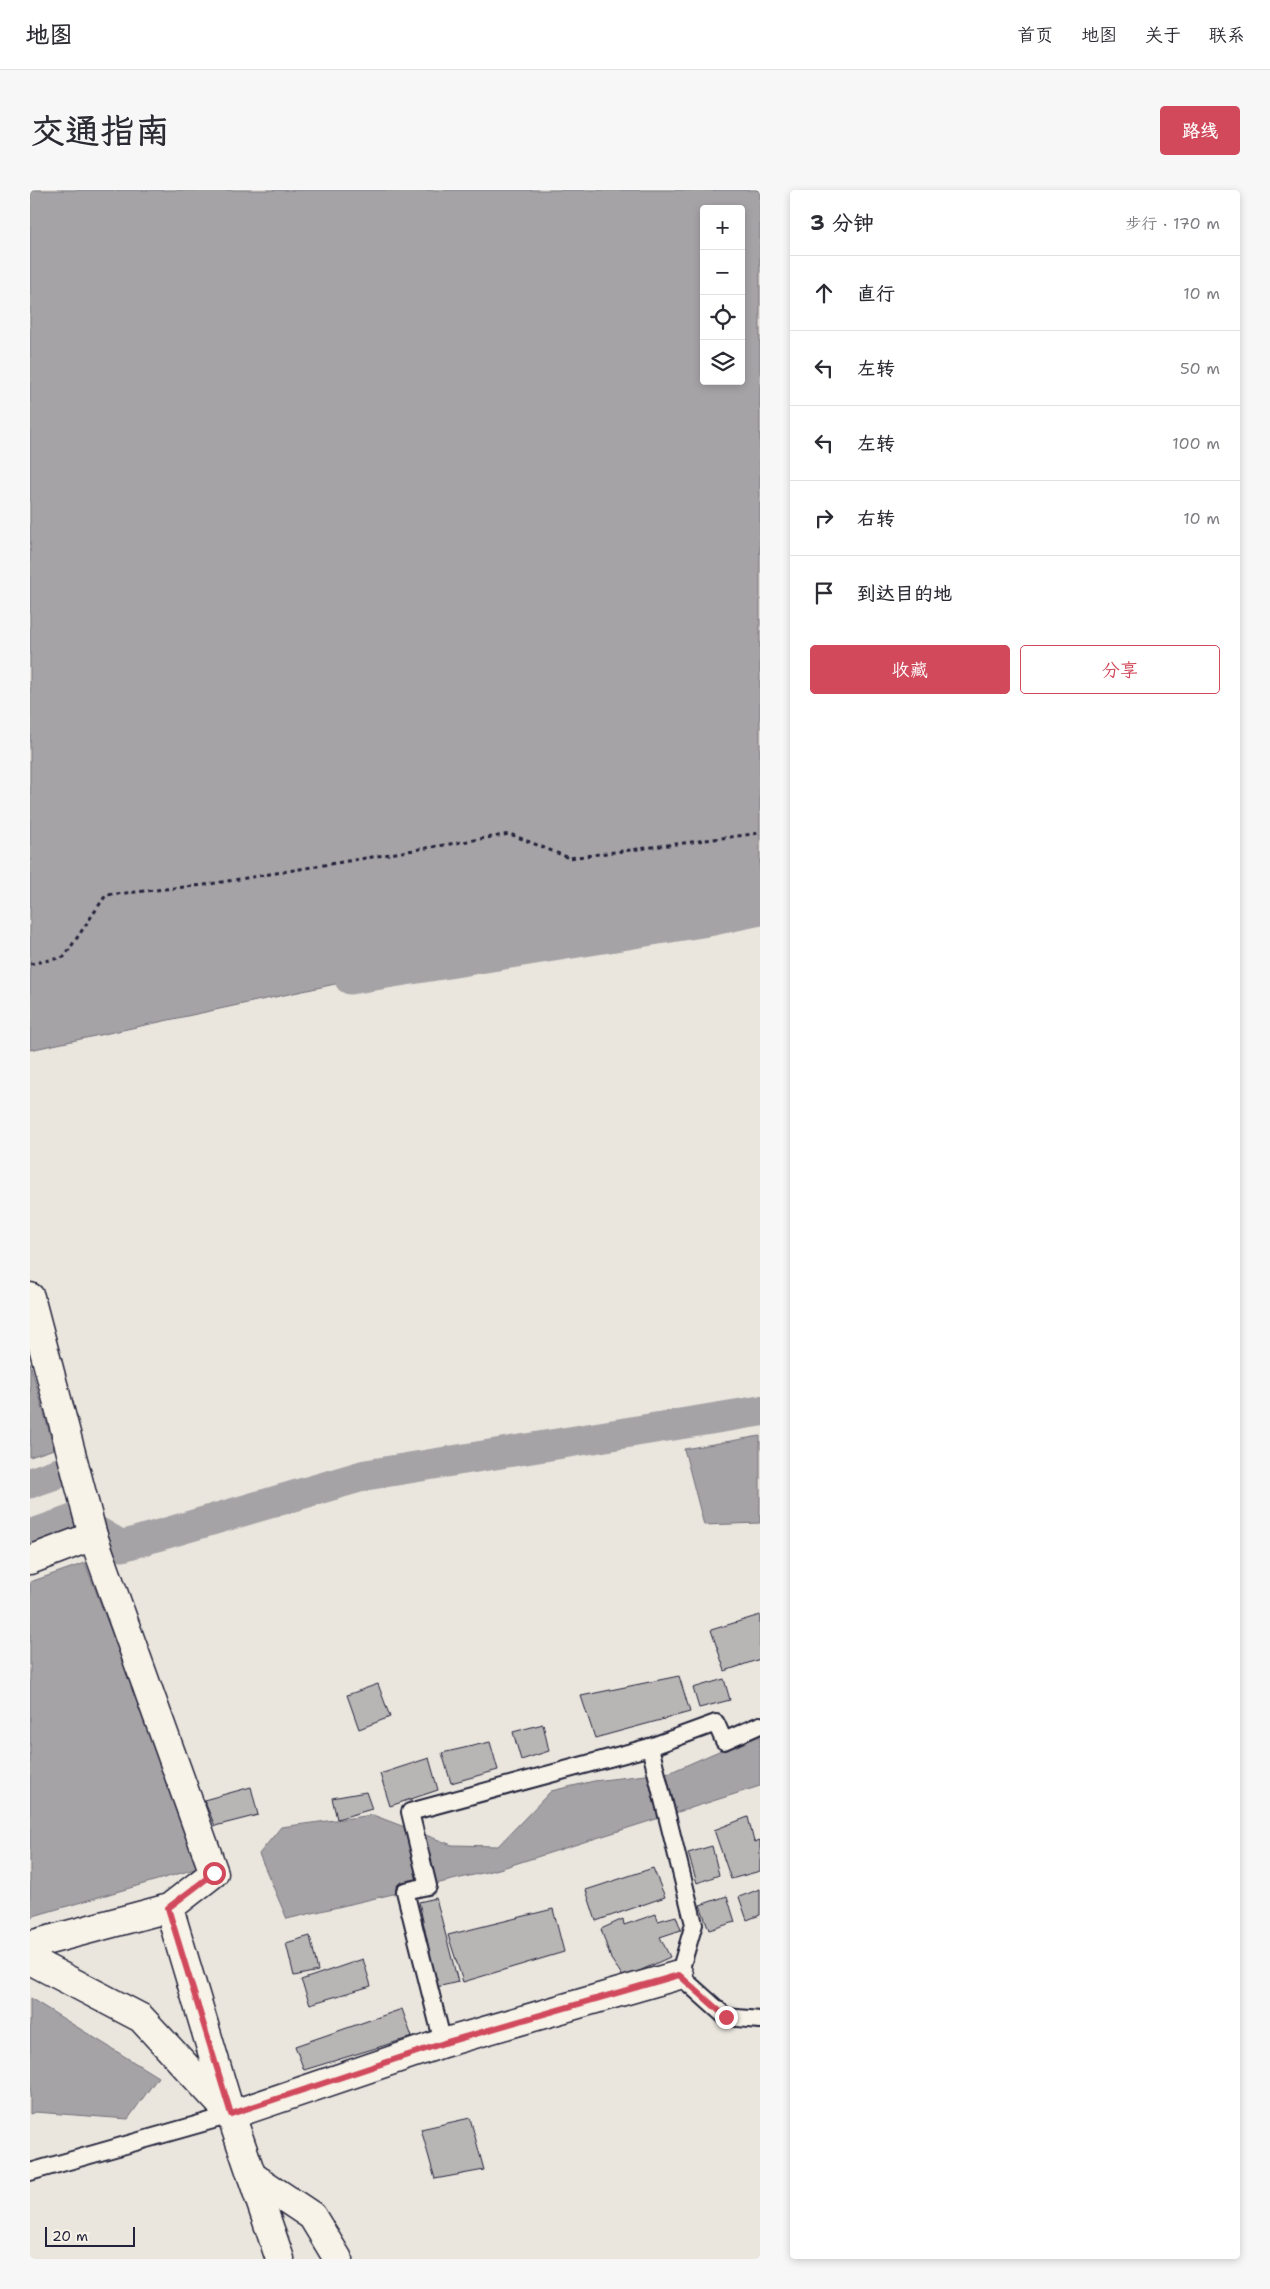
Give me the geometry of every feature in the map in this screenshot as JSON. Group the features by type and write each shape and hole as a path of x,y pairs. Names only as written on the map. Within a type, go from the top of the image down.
{"street":[{"path":"30,1298 93,1536 214,1873 168,1908 30,1945"},
{"path":"30,1560 93,1536"},
{"path":"168,1908 231,2114 280,2259"},
{"path":"30,1960 141,2018 231,2114"},
{"path":"231,2114 444,2043 679,1975"},
{"path":"252,2176 312,2216 338,2259"}],"lane":[{"path":"444,2043 405,1891 428,1886 410,1812 650,1747 716,1723 724,1741 760,1725"},
{"path":"650,1747 694,1924 679,1975 726,2017 760,2020"},
{"path":"30,2172 231,2114"}],"path":[{"path":"30,964 64,957 106,895 204,885 510,834 569,858 760,832"}],"shaded area":[{"path":"30,190 760,190 760,919 708,921 400,970 30,1050"},
{"path":"30,1363 54,1449 30,1457"},
{"path":"760,1436 760,1523 704,1525 684,1449"},
{"path":"85,1563 202,1867 30,1917 30,1582"},
{"path":"760,1733 760,1786 499,1869 287,1919 259,1854 281,1827 373,1815 452,1845 498,1846 551,1791 594,1781 671,1772"},
{"path":"30,1998 158,2077 128,2119 35,2112 30,2114"}],"building":[{"path":"760,1615 760,1659 725,1671 711,1630"},
{"path":"679,1676 690,1712 595,1738 581,1696"},
{"path":"724,1679 730,1700 699,1708 693,1688"},
{"path":"378,1684 390,1717 359,1729 347,1695"},
{"path":"543,1724 549,1751 521,1760 513,1732"},
{"path":"490,1742 498,1770 451,1783 442,1753"},
{"path":"429,1758 438,1790 390,1806 380,1774"},
{"path":"251,1787 258,1815 215,1826 204,1800"},
{"path":"366,1792 372,1809 337,1819 332,1798"},
{"path":"748,1817 754,1842 760,1840 760,1871 731,1879 714,1830"},
{"path":"712,1846 719,1875 697,1883 688,1853"},
{"path":"653,1868 665,1897 596,1921 586,1890"},
{"path":"760,1889 760,1915 747,1920 739,1897"},
{"path":"727,1896 735,1922 709,1930 700,1905"},
{"path":"436,1898 458,1982 437,1987 419,1902"},
{"path":"553,1909 564,1952 463,1982 448,1935"},
{"path":"656,1914 658,1921 676,1916 681,1930 660,1937 670,1957 624,1978 611,1959 601,1929 623,1919 624,1925"},
{"path":"310,1936 318,1971 294,1976 286,1943"},
{"path":"363,1959 371,1986 310,2004 301,1980"},
{"path":"402,2009 412,2037 304,2070 295,2046"},
{"path":"470,2118 484,2170 435,2179 421,2129"}],"waterway":[{"path":"350,979 708,921 760,910"},
{"path":"30,1535 75,1519 122,1546 366,1475 760,1411"},
{"path":"30,1483 67,1470"}],"route":[{"path":"214,1873 168,1908 231,2114 444,2043 679,1975 726,2017"}]}
